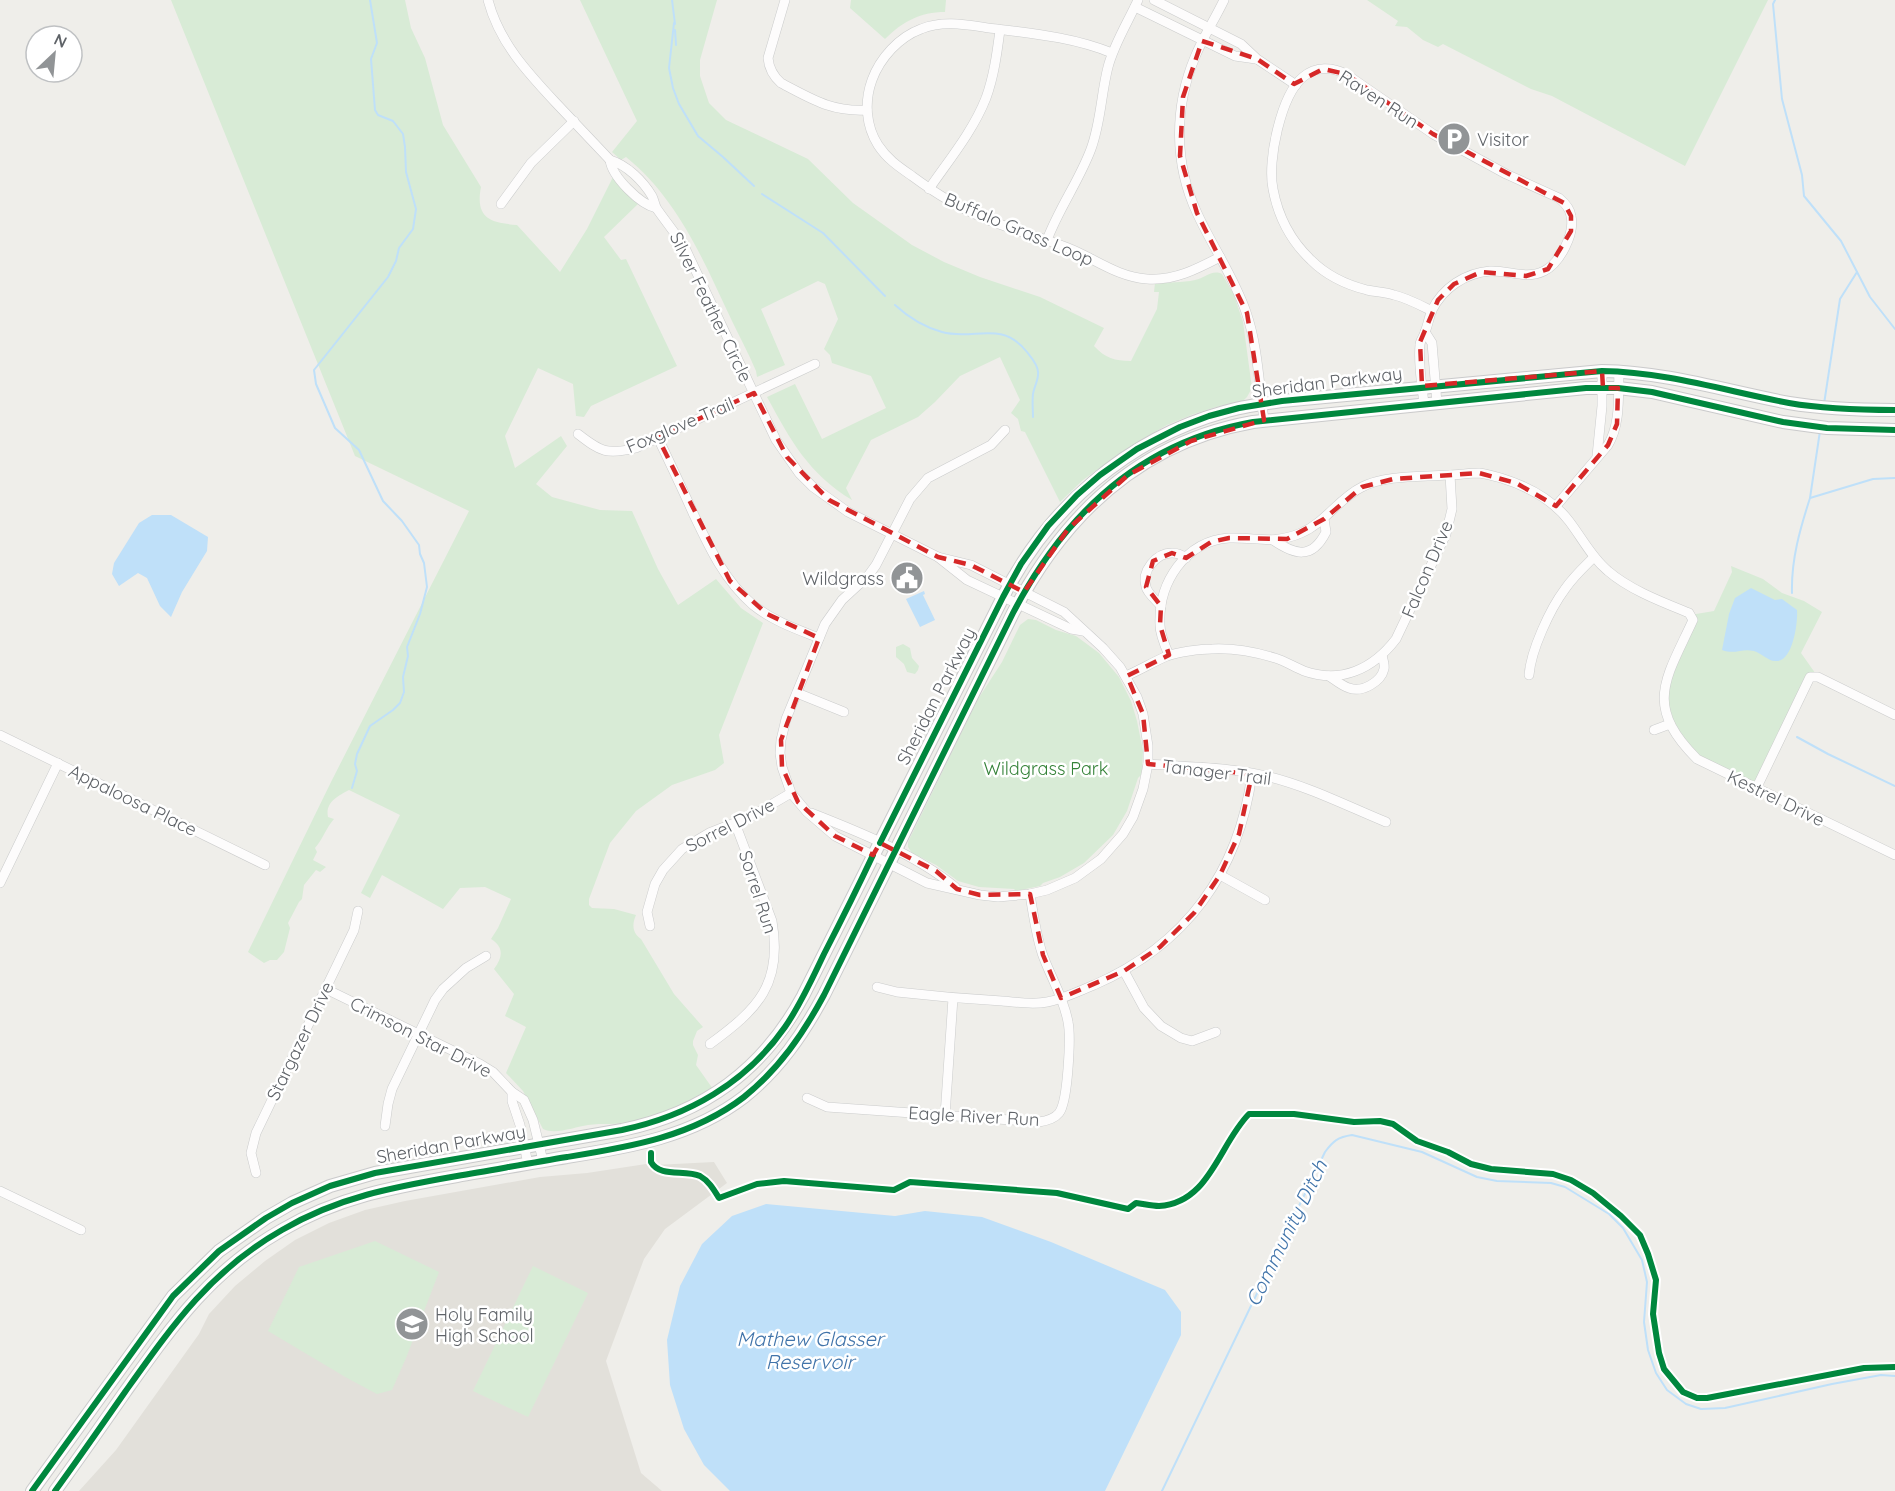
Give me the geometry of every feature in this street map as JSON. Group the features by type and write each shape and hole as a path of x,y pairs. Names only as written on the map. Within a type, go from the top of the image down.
{"main road":[{"name":"Sheridan Parkway","path":"32,1491 173,1296 205,1263 240,1234 292,1203 346,1180 389,1169 629,1128 666,1118 719,1092 744,1072 775,1041 794,1013 1009,585 1031,549 1048,526 1089,485 1117,463 1150,442 1180,427 1224,412 1262,404 1436,385 1602,371 1619,371 1684,380 1790,403 1866,410 1895,410"},
{"name":"Sheridan Parkway","path":"55,1491 180,1315 211,1282 245,1253 303,1218 351,1198 392,1187 633,1146 663,1138 709,1119 731,1106 755,1087 787,1054 809,1022 1024,592 1048,553 1100,496 1163,453 1219,430 1264,420 1603,388 1652,392 1783,422 1827,428 1895,430"}],"street":[{"name":"Silver Feather Circle","path":"488,0 496,23 515,57 610,160 628,169 653,197 656,208 685,248 776,440 806,480 828,500 892,535 938,557 971,566 1064,612 1113,659 1126,676 1143,714 1148,764 1139,803 1122,834 1112,848 1089,869 1047,890 1030,894 998,897 927,883 835,836 807,812 791,793"},
{"path":"785,0 765,67 781,83 824,105 851,111 867,110"},
{"path":"1154,0 1207,34 1235,56 1257,59"},
{"path":"1224,0 1187,77 1180,116 1180,156 1193,204 1237,289 1247,314 1252,333 1264,420"},
{"path":"1047,240 1055,218 1091,149 1108,67 1136,4 1207,34 1241,44 1257,59 1296,85 1280,121 1271,166 1272,188 1278,209 1291,236 1312,261 1336,278 1366,290 1394,295 1432,311"},
{"name":"Buffalo Grass Loop","path":"1113,53 1064,38 947,24 922,28 911,33 892,49 880,64 870,86 867,110 873,134 885,155 894,163 929,189 965,210 1084,255 1119,273 1147,279 1178,276 1220,257"},
{"path":"929,189 969,131 981,108 992,80 1000,30"},
{"name":"Raven Run","path":"1296,85 1301,78 1315,70 1335,69 1346,74 1432,134 1506,174 1559,198 1569,209 1571,231 1560,255 1548,269 1526,276 1493,271 1470,275 1446,291 1432,311 1420,342 1424,404"},
{"path":"501,204 531,163 574,121"},
{"path":"1425,332 1432,343 1437,403"},
{"name":"Foxglove Trail","path":"578,434 597,449 610,452 636,448 815,364"},
{"path":"1597,456 1603,388 1602,371"},
{"path":"1169,655 1160,625 1165,587 1173,571 1186,558 1211,542 1229,538 1287,539 1305,532 1362,487 1393,479 1479,473 1516,483 1556,506 1614,436 1617,424 1619,371"},
{"path":"791,793 782,767 780,740 786,719 832,612 876,566 910,499 928,478 991,445 1005,430"},
{"path":"658,438 712,552 730,581 747,599 767,614 819,638"},
{"name":"Falcon Drive","path":"1126,676 1169,655 1212,649 1248,651 1277,659 1306,671 1329,676 1348,674 1370,665 1396,639 1446,534 1452,510 1450,475"},
{"name":"Kestrel Drive","path":"1556,506 1608,572 1627,584 1689,613 1693,620 1667,675 1664,703 1676,736 1697,759 1895,855"},
{"path":"1273,540 1293,552 1301,554 1310,551 1326,532 1323,519"},
{"path":"1161,606 1146,587 1148,568 1161,555 1172,553 1186,558"},
{"name":"Silver Feather Circle","path":"938,557 967,580 1071,629 1083,631"},
{"path":"1529,675 1530,659 1555,605 1565,588 1594,557"},
{"name":"Falcon Drive","path":"1329,676 1350,689 1367,687 1375,682 1384,668 1382,655"},
{"path":"1756,789 1810,677 1818,677 1895,715"},
{"path":"797,693 844,712"},
{"path":"1654,730 1670,724"},
{"name":"Appaloosa Place","path":"0,735 265,865"},
{"path":"0,883 58,763"},
{"name":"Tanager Trail","path":"1148,764 1252,774 1291,783 1386,822"},
{"path":"877,987 897,992 953,998 1036,1003 1061,998 1124,971 1160,946 1179,929 1200,905 1220,875 1239,834 1252,774"},
{"name":"Sorrel Drive","path":"650,926 647,912 650,899 663,870 672,858 695,840 750,817 791,793"},
{"path":"807,812 837,822 936,871 957,889"},
{"name":"Sorrel Run","path":"710,1044 750,1013 765,990 773,964 774,936 771,921 735,823"},
{"path":"1220,875 1265,900"},
{"name":"Eagle River Run","path":"807,1098 827,1107 1039,1122 1059,1113 1065,1099 1070,1037 1066,1012 1038,938 1030,894"},
{"name":"Stargazer Drive","path":"256,1173 251,1153 256,1133 354,930 358,911"},
{"path":"385,1125 392,1089 435,1000 443,989 466,968 486,956"},
{"path":"1124,971 1144,1008 1171,1033 1192,1041 1216,1032"},
{"name":"Crimson Star Drive","path":"326,989 493,1072 512,1092 524,1100 533,1120 543,1161"},
{"path":"945,1116 953,998"},
{"path":"512,1092 512,1101 520,1125 528,1164"},
{"path":"0,1191 81,1230"}],"highlighted area":[{"path":"1202,41 1257,59 1294,84 1323,69 1346,74 1433,134 1564,203 1571,216 1571,231 1548,269 1526,276 1481,272 1454,284 1438,300 1420,342 1422,386 1602,371 1603,388 1618,388 1617,424 1608,445 1556,506 1516,483 1479,473 1393,479 1362,487 1324,519 1287,539 1229,538 1211,542 1186,558 1172,553 1153,561 1146,587 1161,606 1160,625 1169,655 1127,676 1143,714 1148,764 1252,774 1239,834 1220,875 1194,913 1160,947 1124,971 1061,998 1043,955 1030,894 980,895 957,889 936,871 880,843 873,855 835,836 798,802 782,767 781,740 819,638 767,614 730,581 658,438 754,393 787,457 829,500 938,557 971,565 1024,592 1068,529 1128,475 1191,441 1264,420 1247,313 1197,213 1180,156 1183,97"}],"shaded area":[{"name":"Holy Family High School","path":"714,1162 727,1183 665,1229 644,1259 606,1361 641,1473 662,1491 79,1491 116,1450 199,1334 209,1314 235,1286 295,1240 329,1223 365,1210 405,1201 540,1177 646,1164"}],"green space":[{"path":"171,0 405,0 411,28 425,58 443,125 481,187 480,206 483,212 487,217 499,223 517,225 560,272 587,229 614,175 639,203 604,237 621,260 626,259 677,366 591,406 584,417 576,416 573,384 538,368 505,436 515,468 561,436 567,446 536,484 552,497 600,510 632,511 658,569 678,605 716,579 741,608 763,623 719,735 724,763 715,770 672,785 636,811 610,843 589,899 589,905 592,908 614,909 636,915 634,931 674,994 703,1027 697,1031 693,1041 698,1055 696,1065 713,1089 683,1104 662,1113 625,1123 588,1125 559,1131 543,1129 523,1091 506,1073 526,1027 505,1016 514,994 494,969 501,952 498,945 491,939 511,899 485,887 460,888 443,909 382,875 370,898 361,893 400,815 349,790 333,800 328,807 328,817 334,819 315,848 317,852 313,860 326,867 320,872 316,870 304,885 302,899 288,923 290,928 284,952 277,960 264,963 248,952 331,782 469,511 355,456"},
{"path":"580,0 717,0 700,60 700,76 709,103 726,120 808,159 853,203 912,245 980,277 1040,297 1104,328 1094,346 1111,358 1131,361 1157,309 1159,292 1154,292 1155,283 1190,281 1212,273 1222,274 1234,295 1243,322 1252,388 1247,397 1243,401 1216,407 1167,425 1129,447 1083,480 1060,502 1025,432 1021,431 1018,419 1011,413 1020,400 1000,357 960,376 918,417 871,440 846,488 852,500 824,479 802,455 767,397 795,384 822,439 886,408 871,376 832,363 830,355 824,349 838,319 825,284 818,281 761,309 785,365 757,377 711,277 675,212 645,174 626,157 621,160 612,152 637,121"},
{"path":"851,0 946,0 945,12 936,12 912,19 885,39 850,8"},
{"path":"1367,0 1768,0 1685,166 1552,96 1531,89 1443,44 1438,47 1423,40 1407,27 1395,26 1398,21"},
{"path":"1731,566 1763,579 1782,593 1804,601 1822,612 1801,653 1818,677 1810,678 1756,789 1686,748 1664,703 1690,615 1714,611 1732,572"},
{"name":"Wildgrass Park","path":"1028,619 1076,636 1099,653 1119,677 1131,701 1137,721 1143,751 1142,774 1138,778 1127,811 1113,835 1084,863 1040,886 1016,891 979,887 958,881 936,865 912,853 908,842 978,699 1002,662 1020,625"},
{"path":"903,644 910,648 912,658 919,666 915,674 907,672 904,664 896,657 896,647"},
{"path":"375,1241 439,1272 392,1390 377,1394 268,1331 299,1267"},
{"path":"533,1266 588,1293 528,1417 473,1391"}],"water":[{"path":"152,515 171,515 208,537 207,551 182,592 171,617 160,606 147,578 138,573 119,586 112,574 114,563 139,523"},
{"path":"1751,588 1775,600 1782,599 1797,610 1793,641 1786,656 1781,660 1772,661 1754,651 1722,650 1729,614 1735,598"},
{"path":"924,591 923,595 935,620 920,627 906,599"},
{"name":"Mathew Glasser Reservoir","path":"766,1204 895,1216 925,1211 982,1217 1051,1242 1165,1290 1181,1312 1181,1335 1105,1491 730,1491 704,1465 684,1429 670,1385 667,1340 680,1286 702,1244 732,1216"}],"waterway":[{"path":"352,788 357,771 355,764 357,754 370,726 400,703 404,692 403,677 408,656 407,647 420,614 427,587 419,545 402,521 383,501 359,450 335,428 316,384 314,370 388,277 396,261 399,248 413,229 416,209 406,172 403,134 393,121 378,115 375,110 371,59 377,43 370,0"},
{"path":"672,0 675,24"},
{"path":"1775,0 1773,4 1782,99 1802,175 1804,196 1841,241 1870,297 1895,329"},
{"path":"674,23 669,68 679,104 698,136 754,186"},
{"path":"675,30 676,45"},
{"path":"762,194 823,233 885,296"},
{"path":"1824,404 1840,299 1857,272"},
{"path":"895,305 917,321 942,332 997,334 1007,336 1017,342 1038,369 1033,394 1033,417"},
{"path":"1810,498 1820,431"},
{"path":"1792,593 1795,557 1810,498 1873,479 1895,478"},
{"path":"1797,737 1895,786"},
{"name":"Community Ditch","path":"1162,1491 1325,1152 1336,1140 1352,1135 1422,1152 1477,1177 1497,1181 1551,1183 1565,1187 1609,1214 1623,1228 1642,1260 1647,1282 1644,1322 1648,1350 1656,1373 1667,1390 1686,1404 1701,1409 1725,1408 1832,1384 1881,1375 1895,1376"}],"cycle path":[{"path":"880,843 1003,597 1021,564 1048,526 1077,495 1100,475 1137,449 1180,427 1239,408 1282,401 1602,371 1673,378 1802,405 1842,409 1895,410"},
{"path":"55,1491 159,1345 194,1302 234,1263 282,1230 324,1209 389,1189 614,1149 659,1138 703,1122 724,1111 757,1086 789,1050 824,995 1033,577 1082,515 1110,488 1141,465 1175,446 1212,432 1253,422 1586,388 1618,388 1652,392 1783,422 1827,428 1895,430"},
{"path":"32,1491 173,1296 219,1251 266,1218 330,1186 375,1173 646,1124 692,1106 734,1081 770,1047 791,1018 873,855"},
{"path":"651,1153 651,1162 655,1167 667,1172 700,1176 709,1183 719,1198 757,1184 784,1181 894,1190 910,1182 1057,1193 1128,1209 1136,1203 1159,1206 1176,1202 1190,1195 1212,1170 1249,1114 1294,1114 1354,1122 1380,1121 1393,1124 1417,1141 1448,1152 1471,1164 1491,1169 1553,1174 1571,1180 1593,1193 1621,1216 1640,1235 1648,1254 1656,1280 1653,1314 1659,1353 1664,1369 1683,1392 1697,1398 1707,1398 1864,1368 1895,1367"}],"place":[{"name":"Visitor","path":"1454,139"},
{"name":"Wildgrass","path":"907,578"},
{"name":"Holy Family High School","path":"412,1324"}]}
